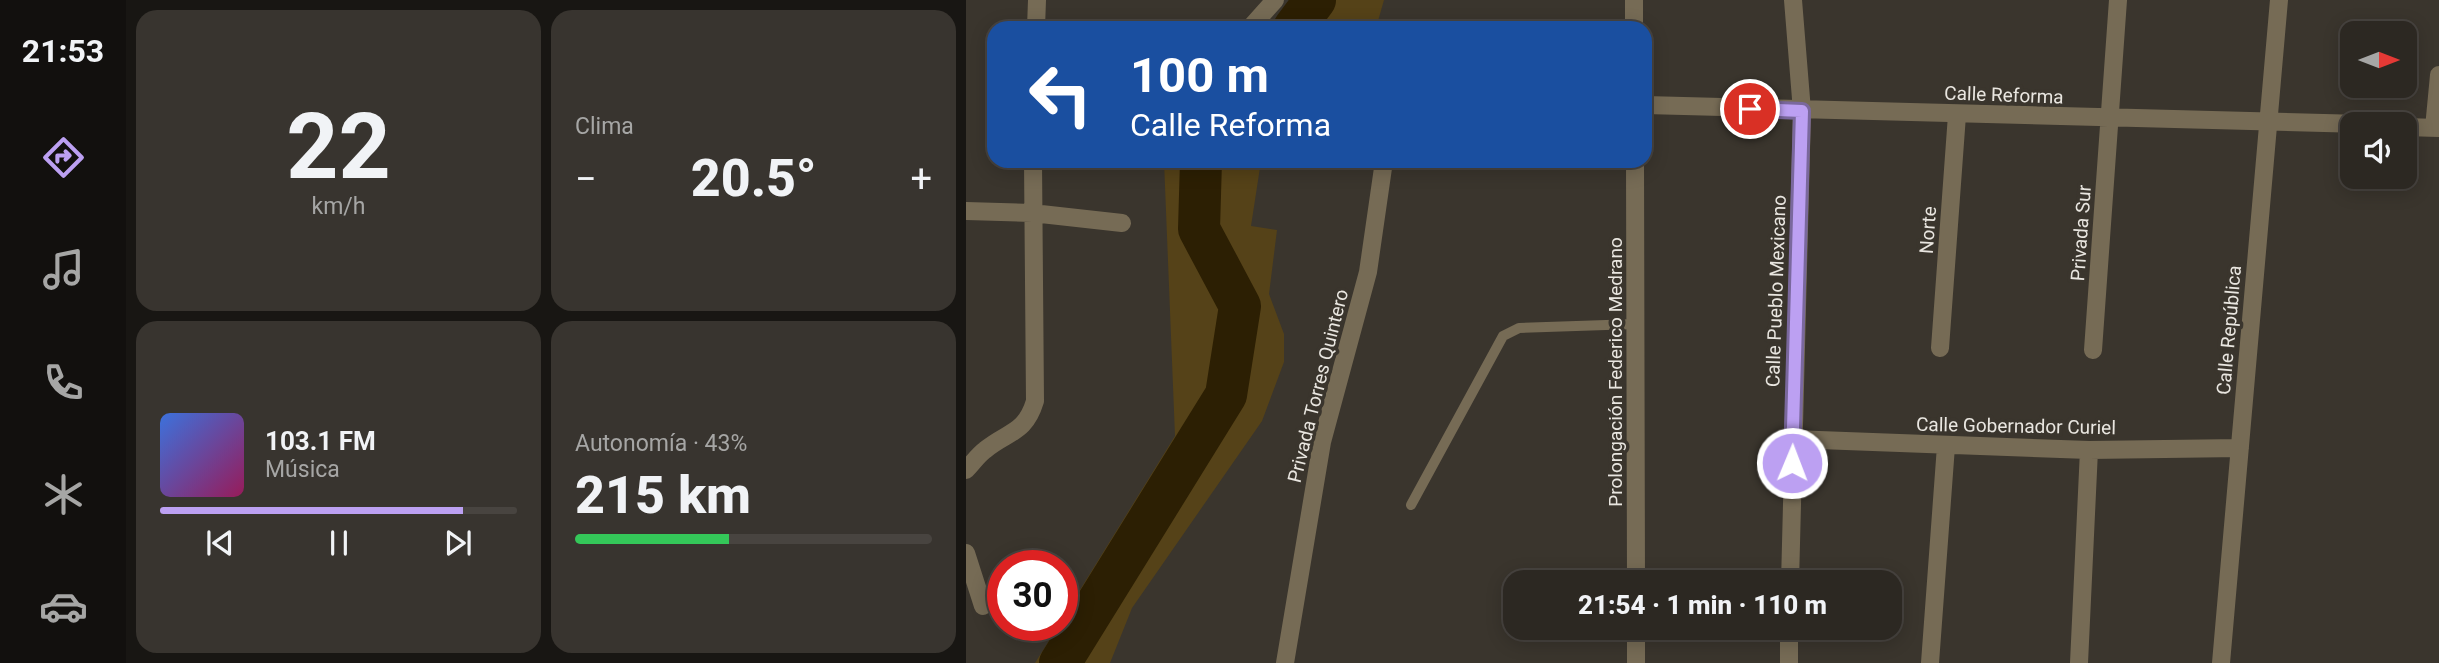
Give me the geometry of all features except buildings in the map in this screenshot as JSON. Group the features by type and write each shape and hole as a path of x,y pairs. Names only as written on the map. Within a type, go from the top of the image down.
{"street":[{"path":"1036,21 1037,0"},
{"path":"1257,21 1275,0"},
{"path":"1634,0 1634,21"},
{"name":"Calle Pueblo Mexicano","path":"1790,570 1802,111 1793,0"},
{"name":"Privada Sur","path":"2093,350 2118,0"},
{"name":"Calle República","path":"2221,663 2280,0"},
{"path":"2417,127 2437,128 2439,75"},
{"name":"Calle Reforma","path":"1652,105 2340,123"},
{"name":"Norte","path":"1940,348 1957,115"},
{"path":"966,470 985,449 1020,429 1030,418 1035,401 1033,168"},
{"name":"Privada Torres Quintero","path":"1285,663 1322,442 1368,272 1383,168"},
{"name":"Prolongación Federico Medrano","path":"1635,168 1636,570"},
{"path":"966,211 1032,213 1122,223"},
{"name":"Calle Gobernador Curiel","path":"1792,439 2089,450 2240,448"},
{"path":"1930,663 1946,446"},
{"path":"2079,663 2089,450"},
{"path":"966,553 983,606"},
{"path":"1636,640 1636,663"},
{"path":"1789,663 1790,640"}],"lane":[{"path":"1411,505 1503,336 1519,328 1636,324"}],"shaded area":[{"path":"1292,0 1384,0 1378,21 1278,21"},
{"path":"1164,168 1260,168 1251,226 1277,230 1269,294 1284,334 1284,362 1262,421 1132,608 1110,663 1035,663 1049,641 1078,641 1078,593 1175,436"}],"waterway":[{"path":"1299,21 1315,0"},
{"path":"1060,663 1226,395 1240,306 1199,229 1201,168"}],"route":[{"path":"1750,109 1802,111 1792,463"}]}
